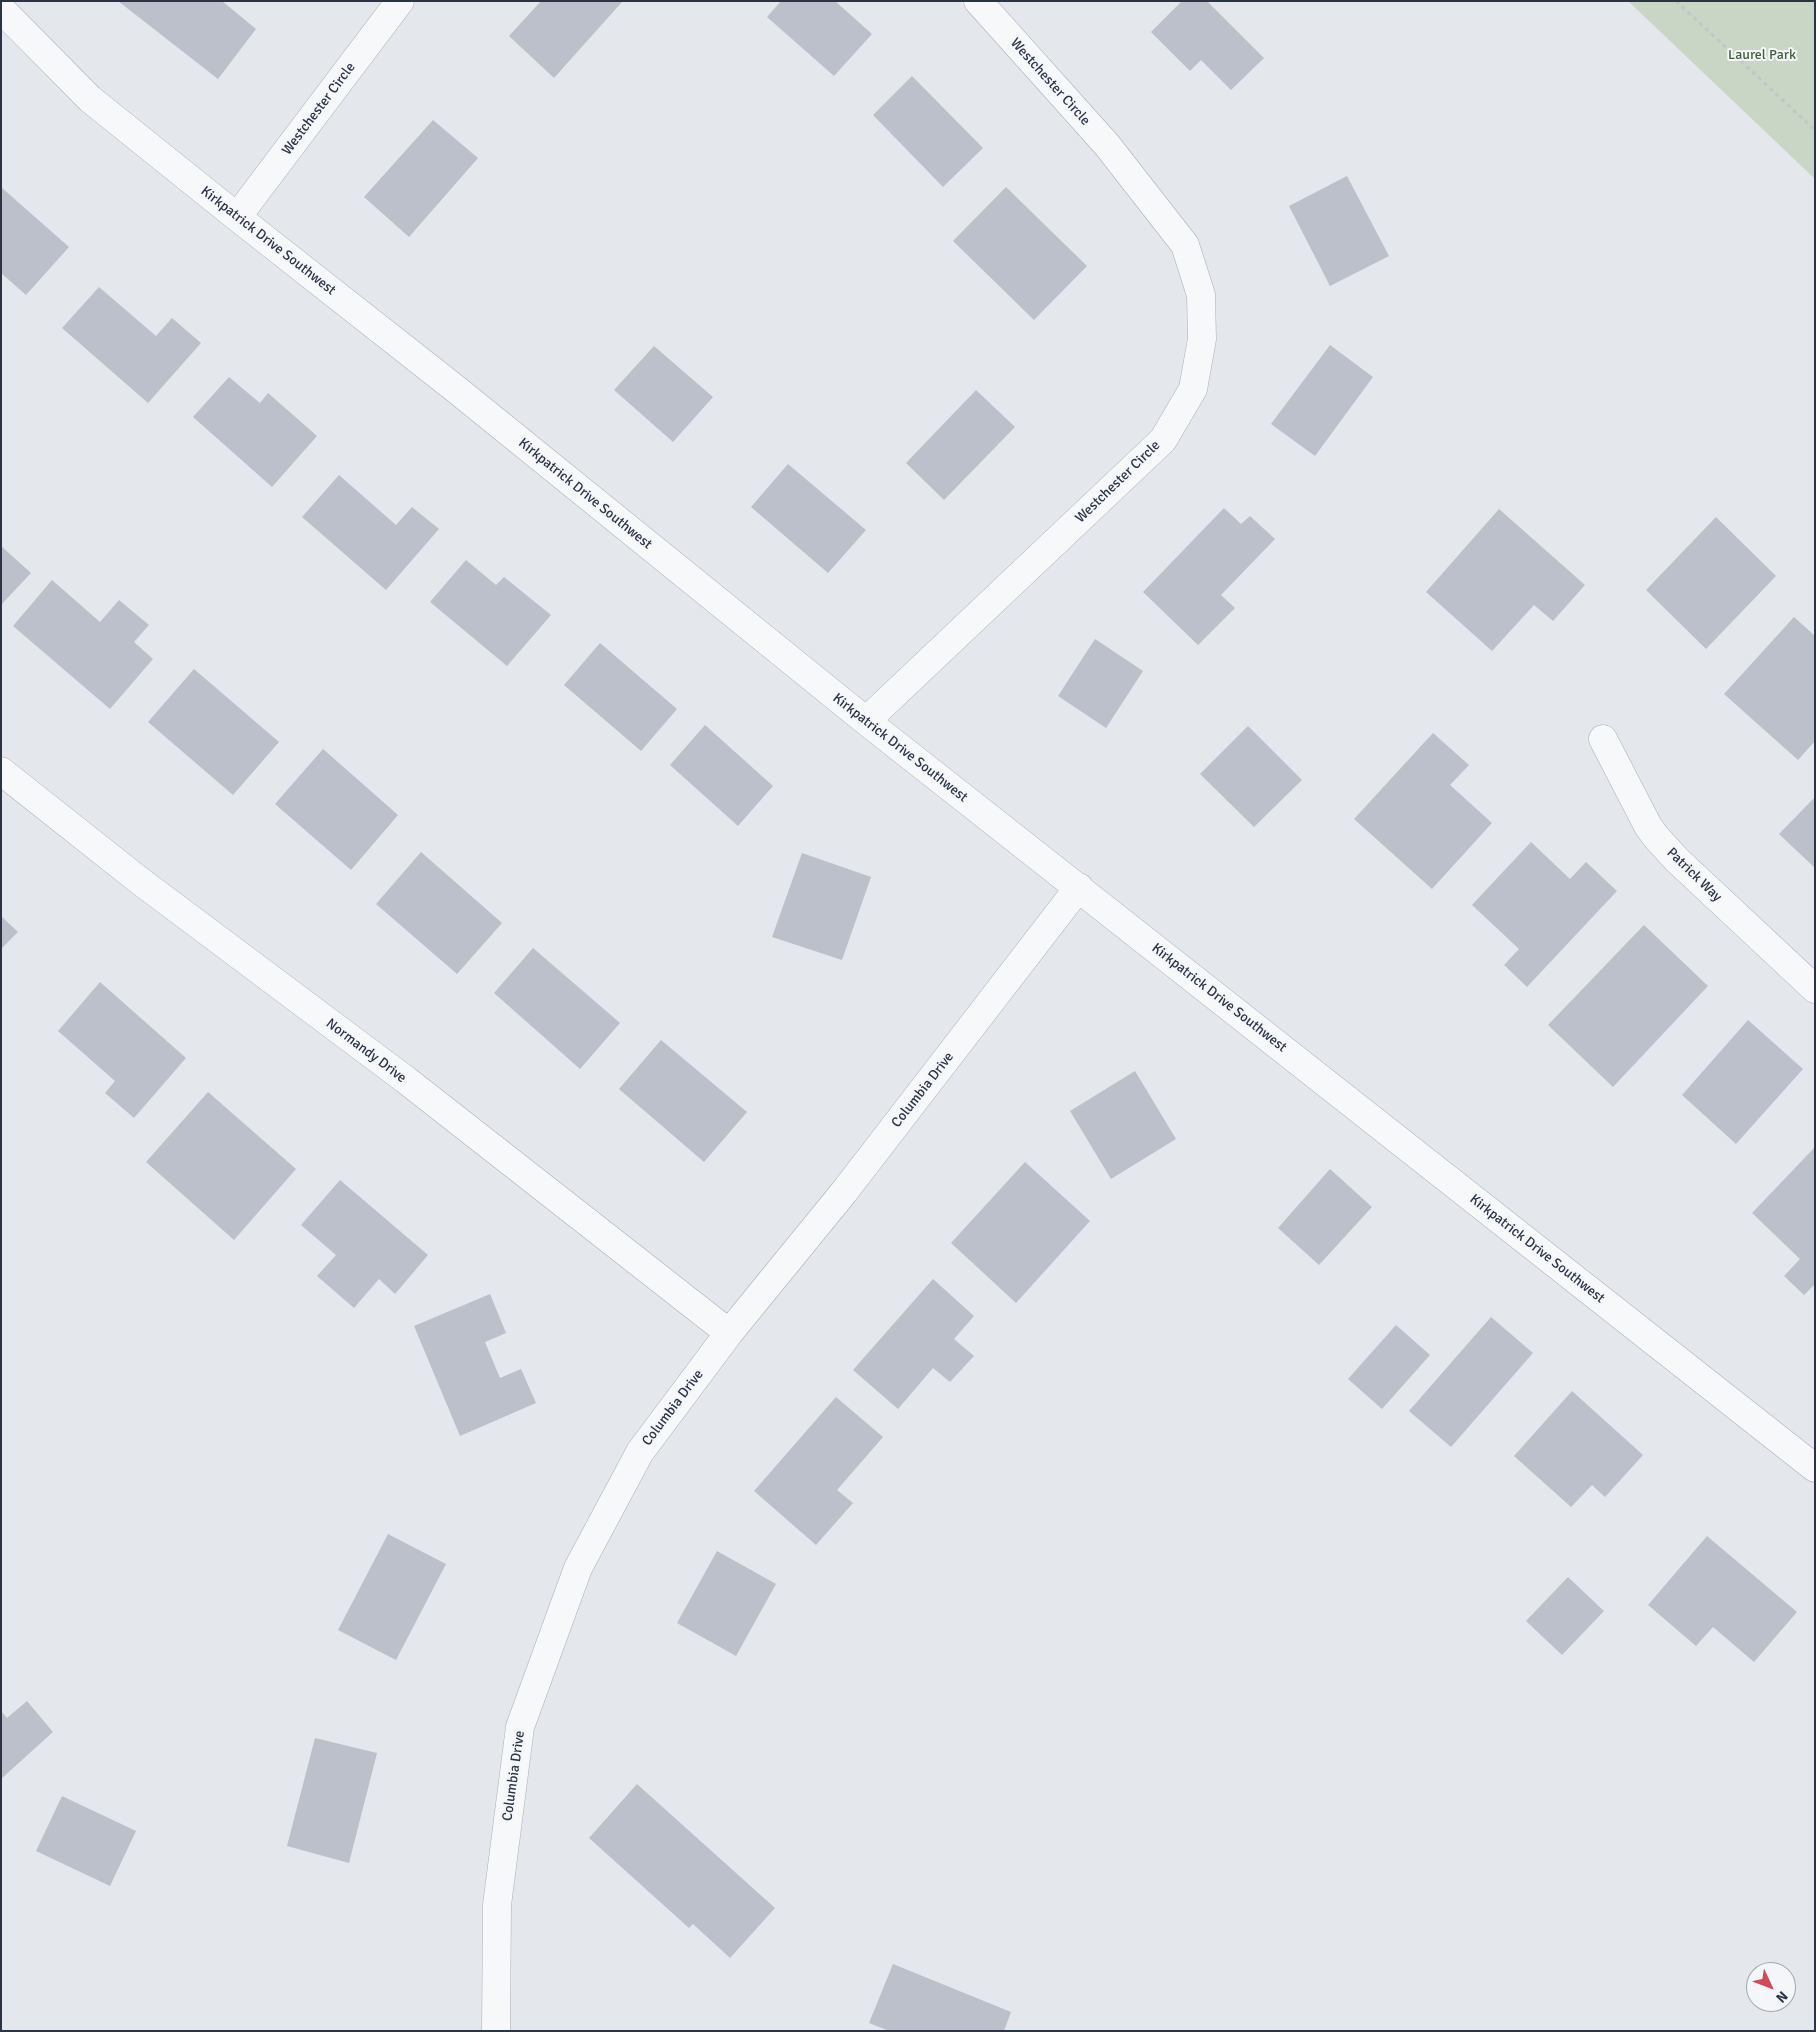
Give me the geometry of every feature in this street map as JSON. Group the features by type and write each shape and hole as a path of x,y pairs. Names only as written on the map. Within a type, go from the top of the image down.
{"street":[{"name":"Westchester Circle","path":"237,217 400,1"},
{"name":"Westchester Circle","path":"866,721 1163,440 1193,389 1202,338 1202,295 1185,245 1107,145 978,1"},
{"name":"Kirkpatrick Drive Southwest","path":"1,9 90,99 464,396 866,721 1815,1468"},
{"name":"Patrick Way","path":"1603,739 1648,826 1656,837 1677,860 1815,989"},
{"name":"Normandy Drive","path":"1,771 140,881 406,1080 729,1332"},
{"name":"Columbia Drive","path":"496,2031 497,1905 520,1728 578,1568 640,1452 729,1332 844,1192 1079,887"}],"path":[{"path":"1676,1 1815,130"}],"green space":[{"name":"Laurel Park","path":"1628,1 1815,1 1815,179"}],"building":[{"path":"118,1 222,1 256,29 218,79"},
{"path":"541,1 622,2 554,78 509,36"},
{"path":"781,1 835,1 872,34 834,76 767,17"},
{"path":"1182,1 1207,1 1264,58 1231,90 1201,60 1190,71 1151,32"},
{"path":"912,76 983,148 943,187 873,115"},
{"path":"433,120 478,158 409,237 364,197"},
{"path":"1347,176 1389,256 1330,286 1289,206"},
{"path":"1,187 69,247 26,295 1,273"},
{"path":"1006,187 1087,266 1034,320 953,241"},
{"path":"99,287 156,336 172,318 201,343 148,403 62,328"},
{"path":"1330,345 1373,377 1315,456 1271,424"},
{"path":"654,346 713,397 673,442 614,390"},
{"path":"229,377 260,403 268,393 317,436 272,487 193,417"},
{"path":"976,390 1015,427 944,500 906,463"},
{"path":"788,464 866,530 828,573 751,507"},
{"path":"339,475 396,525 412,507 439,529 386,590 302,517"},
{"path":"1224,508 1241,524 1250,516 1275,539 1221,595 1235,608 1198,645 1143,592"},
{"path":"1499,509 1585,585 1553,621 1534,605 1492,651 1426,592"},
{"path":"1716,517 1776,576 1706,649 1646,590"},
{"path":"1,546 31,573 1,605"},
{"path":"466,560 496,585 504,577 551,615 507,666 430,602"},
{"path":"52,580 100,622 119,600 149,625 134,642 153,659 110,709 13,626"},
{"path":"1794,617 1815,636 1815,741 1798,760 1724,694"},
{"path":"1095,639 1143,671 1106,728 1058,696"},
{"path":"600,643 677,709 641,751 564,685"},
{"path":"194,669 279,742 233,795 148,722"},
{"path":"705,725 773,786 738,826 670,765"},
{"path":"1248,726 1302,780 1254,827 1200,774"},
{"path":"1433,733 1469,765 1450,785 1492,823 1432,889 1354,819"},
{"path":"323,749 398,815 351,870 275,804"},
{"path":"1815,797 1815,868 1779,834"},
{"path":"1531,842 1570,879 1586,862 1617,891 1527,987 1504,965 1519,949 1472,905"},
{"path":"421,852 502,923 457,974 376,904"},
{"path":"802,853 871,877 842,960 772,937"},
{"path":"1,916 18,932 1,949"},
{"path":"1644,925 1708,986 1613,1087 1548,1025"},
{"path":"533,948 620,1023 580,1069 494,993"},
{"path":"100,982 186,1058 134,1118 105,1093 115,1081 58,1031"},
{"path":"1748,1020 1803,1069 1736,1144 1682,1095"},
{"path":"661,1040 747,1112 704,1162 619,1089"},
{"path":"1135,1071 1176,1139 1111,1179 1070,1111"},
{"path":"208,1092 296,1169 234,1240 146,1162"},
{"path":"1815,1147 1815,1284 1804,1295 1784,1276 1800,1259 1752,1213"},
{"path":"1025,1162 1090,1221 1016,1303 951,1243"},
{"path":"1330,1169 1372,1207 1319,1265 1278,1228"},
{"path":"340,1180 428,1255 395,1294 379,1279 354,1308 317,1276 336,1255 301,1225"},
{"path":"933,1279 974,1316 954,1339 974,1356 950,1382 933,1368 898,1409 853,1370"},
{"path":"490,1294 506,1333 485,1342 500,1378 521,1369 536,1403 460,1436 414,1326"},
{"path":"1491,1317 1533,1353 1451,1447 1409,1411"},
{"path":"1396,1325 1430,1355 1382,1409 1348,1379"},
{"path":"1572,1391 1643,1455 1605,1497 1592,1485 1571,1507 1514,1456"},
{"path":"836,1397 883,1437 837,1490 853,1503 816,1545 754,1491"},
{"path":"388,1534 446,1564 396,1660 338,1630"},
{"path":"1707,1536 1797,1612 1754,1662 1713,1627 1696,1646 1648,1605"},
{"path":"717,1551 776,1584 736,1656 677,1623"},
{"path":"1568,1577 1604,1611 1562,1655 1526,1621"},
{"path":"27,1701 53,1732 1,1779 1,1711 7,1718"},
{"path":"315,1738 377,1753 349,1863 287,1846"},
{"path":"637,1784 775,1908 730,1958 693,1924 689,1928 589,1838"},
{"path":"62,1796 136,1831 110,1886 36,1851"},
{"path":"893,1964 1011,2012 1004,2031 889,2031 869,2023"}]}
